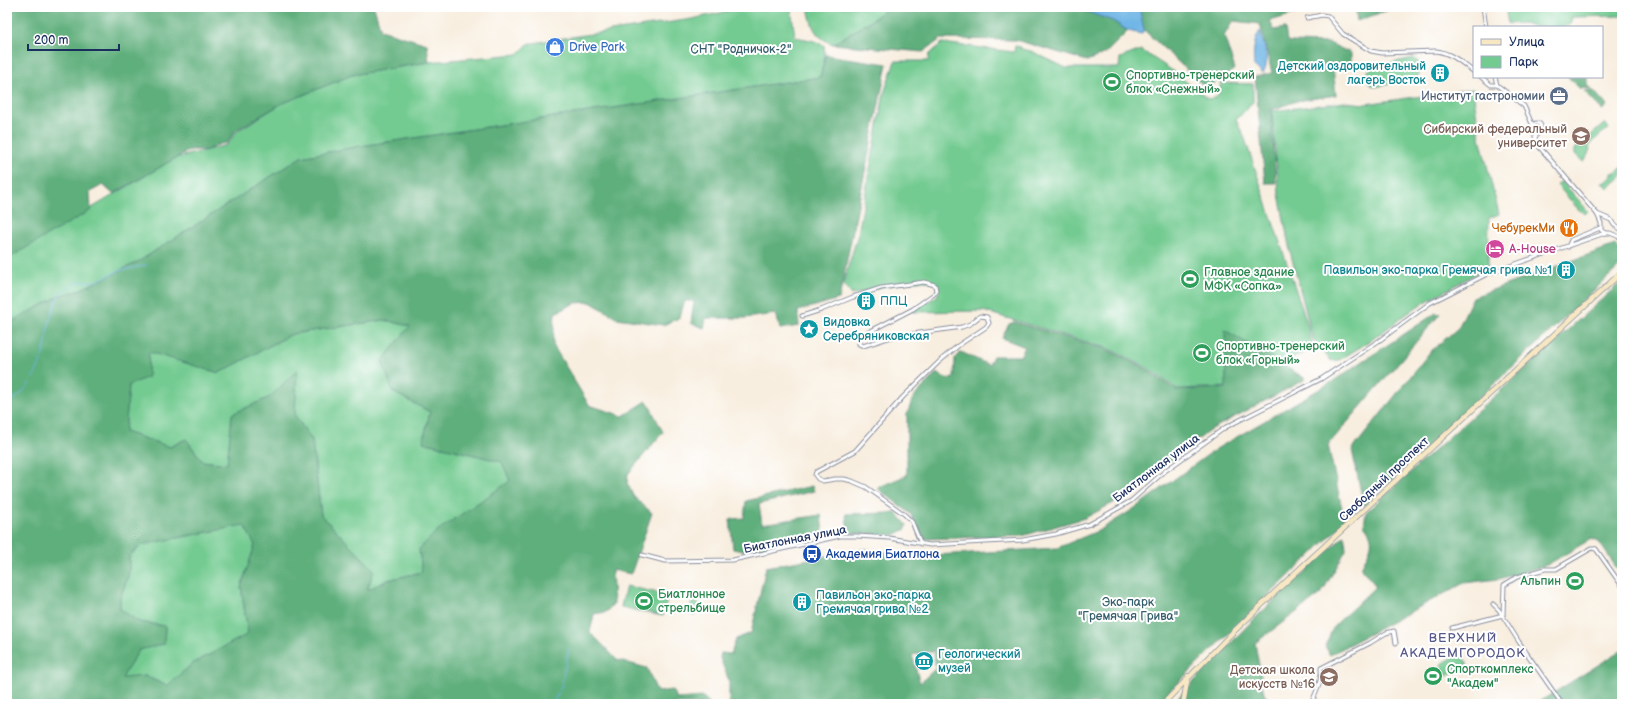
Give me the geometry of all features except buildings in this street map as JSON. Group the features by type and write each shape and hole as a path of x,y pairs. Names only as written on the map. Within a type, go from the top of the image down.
{"main road":[{"name":"Свободный проспект","path":"1163,704 1188,676 1285,582 1622,272"},
{"path":"1183,704 1188,676"}],"street":[{"path":"1483,7 1486,26"},
{"path":"1307,18 1322,15 1328,16 1343,34 1371,51 1382,53 1445,52 1453,56 1473,71"},
{"path":"1482,78 1491,85 1497,85 1524,106 1536,136"},
{"path":"1495,78 1497,85"},
{"path":"1530,119 1539,123 1541,126 1536,136 1536,143 1597,214 1601,223 1600,228 1606,233 1622,238"},
{"path":"1533,128 1536,122"},
{"path":"1533,128 1538,130"},
{"path":"1597,214 1612,221 1614,225 1622,230"},
{"path":"1601,223 1607,219"},
{"path":"1610,233 1614,230 1614,225"},
{"name":"Биатлонная улица","path":"1568,247 1571,240 1600,228"},
{"name":"Биатлонная улица","path":"642,555 665,561 733,560 840,536 890,538 921,544 1022,540 1056,534 1090,524 1131,501 1165,471 1226,427 1321,379 1380,340 1430,303 1487,274 1606,233"},
{"path":"802,316 864,293 893,286 924,282 933,284 936,287 934,294 913,309 863,335 860,338 859,344 863,346 891,337 962,327 970,324 980,316 987,317 989,323 986,327 959,345 941,360 903,398 855,451 816,472 815,476 823,481 844,479 866,487 904,514 912,522 921,544"},
{"path":"1503,615 1503,591 1506,582 1517,577 1545,569 1556,569 1592,548 1598,550 1622,586"},
{"path":"1493,604 1503,615 1562,704"},
{"path":"1452,628 1503,615"},
{"path":"1311,704 1317,692 1322,673 1321,668 1388,632 1394,631 1396,644"}],"green space":[{"path":"7,7 374,7 381,30 427,44 429,62 352,75 281,104 236,130 227,143 220,144 207,150 190,150 113,194 103,185 90,192 91,210 7,259"},
{"name":"СНТ \"Родничок-2\"","path":"761,7 791,7 795,37 811,40 824,45 825,55 820,77 361,146 301,157 138,262 77,291 61,295 7,324 7,259 175,158 227,145 237,131 281,104 352,75 429,62 518,54 528,44 692,19 733,10"},
{"path":"808,7 889,7 872,20 833,44 821,38 814,30"},
{"path":"889,7 1074,7 1113,21 1128,31 1106,53 1087,61 1016,40 941,39 923,52 833,44 872,20"},
{"path":"1139,7 1296,7 1297,13 1270,21 1274,30 1285,28 1287,41 1329,43 1351,53 1351,65 1333,67 1336,95 1297,101 1271,110 1276,183 1265,183 1255,77 1272,73 1260,24 1233,21 1224,36 1235,69 1206,88 1144,30"},
{"path":"1355,7 1397,7 1357,21"},
{"path":"1505,7 1622,7 1622,16 1572,17 1570,25 1567,26 1533,26 1524,23 1508,24"},
{"path":"942,43 1014,52 1015,46 1021,47 1021,49 1031,51 1066,68 1119,68 1120,58 1141,50 1170,69 1208,99 1215,98 1219,93 1221,83 1253,84 1253,102 1236,120 1245,139 1309,329 1310,337 1315,348 1228,387 1177,389 1144,366 1107,348 983,311 912,312 937,296 939,291 938,285 931,282 909,282 883,286 852,295 843,284 858,234 884,93 895,61 928,61 929,55"},
{"path":"826,55 887,64 839,299 798,311 799,326 780,329 776,314 745,318 706,318 704,328 691,323 694,301 685,301 679,318 663,325 617,318 590,302 575,303 555,313 553,345 589,405 623,416 647,401 663,432 628,474 627,483 634,497 652,513 631,574 612,570 614,603 606,612 594,614 590,632 617,660 647,668 657,692 672,690 677,699 703,697 711,704 7,704 7,324 61,295 77,291 138,262 301,157 361,146 820,77","holes":["384,320 410,326 382,361 393,392 430,412 423,442 502,462 510,481 437,531 419,549 422,572 388,580 367,590 374,570 321,515 312,440 295,416 297,370 270,397 232,414 227,464 202,461 186,439 170,447 125,432 129,385 148,377 149,352 219,373 292,334","244,525 255,545 241,587 248,634 192,664 167,686 145,676 122,678 139,650 164,644 165,626 139,622 120,609 120,599 129,573 129,556 141,545"]},
{"path":"1414,58 1419,63 1421,68 1416,79 1375,87 1369,83 1367,75 1371,67"},
{"path":"1569,78 1587,78 1587,85 1591,89 1579,88"},
{"path":"1473,89 1479,133 1499,214 1489,218 1488,267 1418,306 1370,341 1341,359 1335,361 1330,360 1313,339 1290,251 1279,194 1272,111 1345,102 1365,104"},
{"path":"1584,91 1594,91 1607,106 1602,110"},
{"path":"1604,124 1606,124 1609,129 1601,134 1591,144 1585,161 1583,162 1575,154 1575,149"},
{"path":"1622,167 1622,176 1607,188 1602,182 1606,182 1612,176 1612,173 1616,173"},
{"path":"1562,181 1588,211 1585,214 1579,210 1557,185"},
{"path":"1615,245 1622,252 1622,264 1364,506 1352,450 1430,352 1458,328 1473,297"},
{"path":"1622,281 1622,576 1599,542 1591,539 1547,565 1499,579 1464,583 1330,655 1325,646 1334,626 1376,586 1361,568 1371,546 1371,536 1364,525 1366,512"},
{"name":"Эко-парк \"Гремячая Грива\"","path":"1436,313 1440,314 1328,445 1345,522 1156,704 729,704 729,681 720,658 721,653 731,654 736,639 751,633 766,567 865,549 919,556 1057,548 1100,530 1132,510 1216,449 1330,383","holes":["933,651 936,668 920,683 912,655"]},
{"path":"384,320 410,326 393,392 430,412 423,442 503,462 510,482 437,531 419,549 422,572 388,580 367,591 374,570 321,515 312,440 295,416 297,370 270,397 233,414 227,464 202,461 186,439 170,447 125,432 129,385 149,351 219,373 292,334"},
{"path":"1014,322 1106,349 1143,367 1176,390 1226,388 1225,330 1306,379 1212,429 1115,502 1085,518 1022,536 922,539 911,514 877,488 907,475 907,414 913,398 936,373 948,379 954,378 955,358 961,352 989,365 993,356 1020,356 1025,347 1002,338 1009,324"},
{"path":"812,486 814,491 759,504 762,524 821,515 823,533 744,551 733,549 730,519 744,518 746,501"},
{"path":"897,513 907,525 906,529 894,535 848,533 846,514"},
{"path":"244,525 255,545 241,587 248,634 192,664 167,686 145,676 121,679 139,650 164,643 165,626 139,622 120,609 120,599 129,573 129,556 141,545"},
{"path":"1345,535 1346,550 1321,594 1255,643 1264,694 1271,704 1172,704 1253,620"},
{"name":"Биатлонное стрельбище","path":"626,586 668,595 663,616 621,607"},
{"path":"693,601 700,605 695,616 687,613"},
{"path":"1622,650 1622,704 1536,704"},
{"path":"1462,653 1468,665 1447,676 1441,664"}],"water":[{"path":"1074,7 1139,7 1144,30 1142,34 1128,31 1113,21"},
{"path":"1260,31 1266,58 1263,73 1254,66 1255,44"}],"waterway":[{"path":"1146,9 1155,10 1163,7"},
{"path":"7,403 14,399 27,387 36,372 46,345 47,330 61,291 80,282 97,281 118,271 147,265"},
{"path":"553,704 561,687 569,648"}],"place":[{"name":"Drive Park","path":"555,47"},
{"name":"Детский оздоровительный лагерь Восток","path":"1440,73"},
{"name":"Спортивно-тренерский блок «Снежный»","path":"1112,82"},
{"name":"Институт гастрономии","path":"1559,96"},
{"name":"Сибирский федеральный университет","path":"1581,136"},
{"name":"ЧебурекМи","path":"1569,228"},
{"name":"A-House","path":"1495,249"},
{"name":"Павильон эко-парка Гремячая грива №1","path":"1566,270"},
{"name":"Главное здание МФК «Сопка»","path":"1190,279"},
{"name":"ППЦ","path":"866,301"},
{"name":"Видовка Серебряниковская","path":"809,329"},
{"name":"Спортивно-тренерский блок «Горный»","path":"1202,353"},
{"name":"Академия Биатлона","path":"812,554"},
{"name":"Альпин","path":"1575,581"},
{"name":"Биатлонное стрельбище","path":"644,601"},
{"name":"Павильон эко-парка Гремячая грива №2","path":"802,602"},
{"name":"Геологический музей","path":"924,661"},
{"name":"Спорткомплекс \"Академ\"","path":"1433,676"},
{"name":"Детская школа искусств №16","path":"1329,677"}],"district":[{"name":"ВЕРХНИЙ АКАДЕМГОРОДОК","path":"1463,644"}]}
